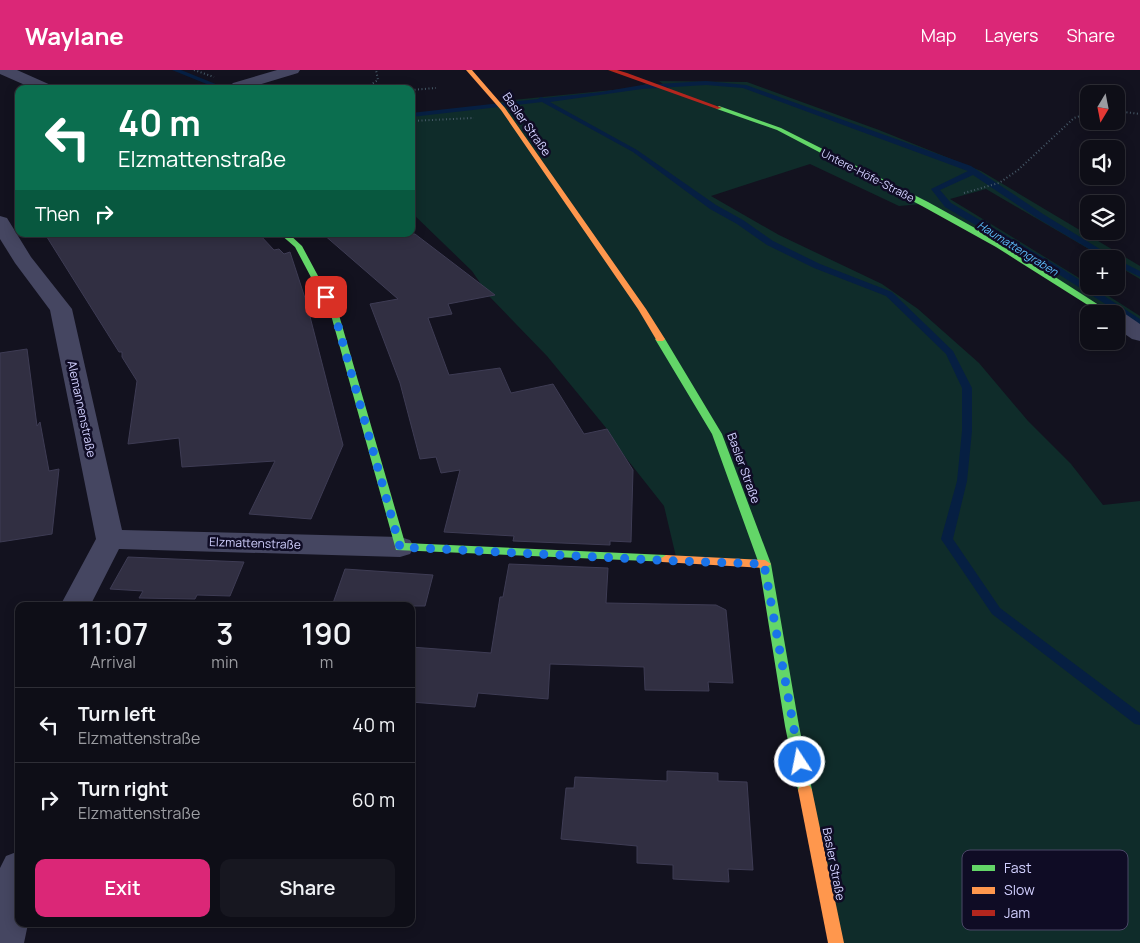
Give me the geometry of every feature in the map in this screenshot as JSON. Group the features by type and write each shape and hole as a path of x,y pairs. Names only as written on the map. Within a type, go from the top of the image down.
{"street":[{"path":"4,70 39,85"},
{"path":"241,85 293,70"},
{"name":"Basler Straße","path":"469,70 502,109 642,309 717,434 764,564 792,726 836,943"},
{"name":"Untere-Höfe-Straße","path":"611,70 650,82 660,88 779,129 925,204 999,245 1095,305"},
{"path":"0,215 15,211"},
{"name":"Alemannenstraße","path":"0,222 22,259 61,309 110,539"},
{"path":"288,237 298,246 335,315 400,547"},
{"path":"1125,324 1140,334"},
{"path":"77,602 110,539"},
{"name":"Elzmattenstraße","path":"110,539 400,547 764,564"},
{"path":"4,943 15,888"}],"path":[{"path":"370,85 378,80 376,70"},
{"path":"415,90 436,88"},
{"path":"1125,112 1140,114"},
{"path":"925,204 999,183 1018,170 1074,118 1080,116"},
{"path":"415,121 466,118"}],"green space":[{"path":"659,81 747,82 879,130 981,171 1080,230 1080,240 1096,240 1113,250 1091,250 986,189 950,199 1080,278 1080,294 922,204 899,206 810,164 711,196 779,235 882,284 918,309 979,363 1028,421 1071,464 1103,505 1140,501 1140,943 836,943 765,564 677,561 664,506 619,449 607,429 547,356 489,296 472,271 415,216 415,116 493,106 503,101 633,88 646,84 668,88"},
{"path":"1125,257 1140,266 1140,279 1125,270"},
{"path":"1082,295 1107,295 1123,305 1100,305"},
{"path":"1125,306 1140,316 1140,332 1125,321"}],"building":[{"path":"415,234 495,295 448,304 452,314 428,318 449,375 500,368 511,393 553,384 584,434 607,429 633,470 631,542 610,541 610,545 513,541 514,536 444,532 460,470 441,473 436,457 420,459 400,383 370,304 398,299 326,237 415,237"},
{"path":"47,237 262,237 274,250 279,249 284,254 290,252 306,301 343,445 311,519 249,514 275,461 182,467 179,438 128,444 137,381 122,357 122,352 119,352"},
{"path":"27,349 37,426 40,422 49,471 59,469 52,534 0,542 0,353"},
{"path":"128,557 244,562 230,596 197,595 195,599 139,598 143,591 110,589"},
{"path":"509,564 608,568 606,603 716,605 726,610 733,683 708,682 709,691 645,690 644,667 550,664 548,699 478,693 475,707 415,702 415,647 491,653 500,597 503,597"},
{"path":"345,569 433,575 425,606 415,606 415,602 333,602"},
{"path":"667,771 718,773 718,781 747,782 753,870 728,869 729,882 673,879 673,865 637,863 637,846 561,839 566,788 574,788 575,777 667,781"}],"waterway":[{"path":"175,70 214,85"},
{"path":"543,100 642,87 706,83 744,86 968,168 1040,216 1097,250"},
{"path":"415,115 543,100"},
{"path":"543,100 635,151 713,207 740,222 770,243 817,266 889,294 950,353 967,388 967,431 962,481 947,539 996,611 1140,720"},
{"name":"Haumattengraben","path":"973,172 935,189 948,205 1058,270 1140,323"},
{"path":"1125,266 1140,274"}],"traffic: fast":[{"path":"719,108 779,129 925,204 999,245 1095,305"},
{"path":"288,237 298,246 335,315 400,547 666,559"},
{"path":"660,339 717,434 765,564 792,726 805,790"}],"traffic: slow":[{"path":"469,70 503,109 642,309 660,339"},
{"path":"666,559 765,564"},
{"path":"805,790 836,943"}],"traffic: jam":[{"path":"611,70 719,108"}],"route":[{"path":"326,297 335,315 400,547 764,564 800,762"}]}
